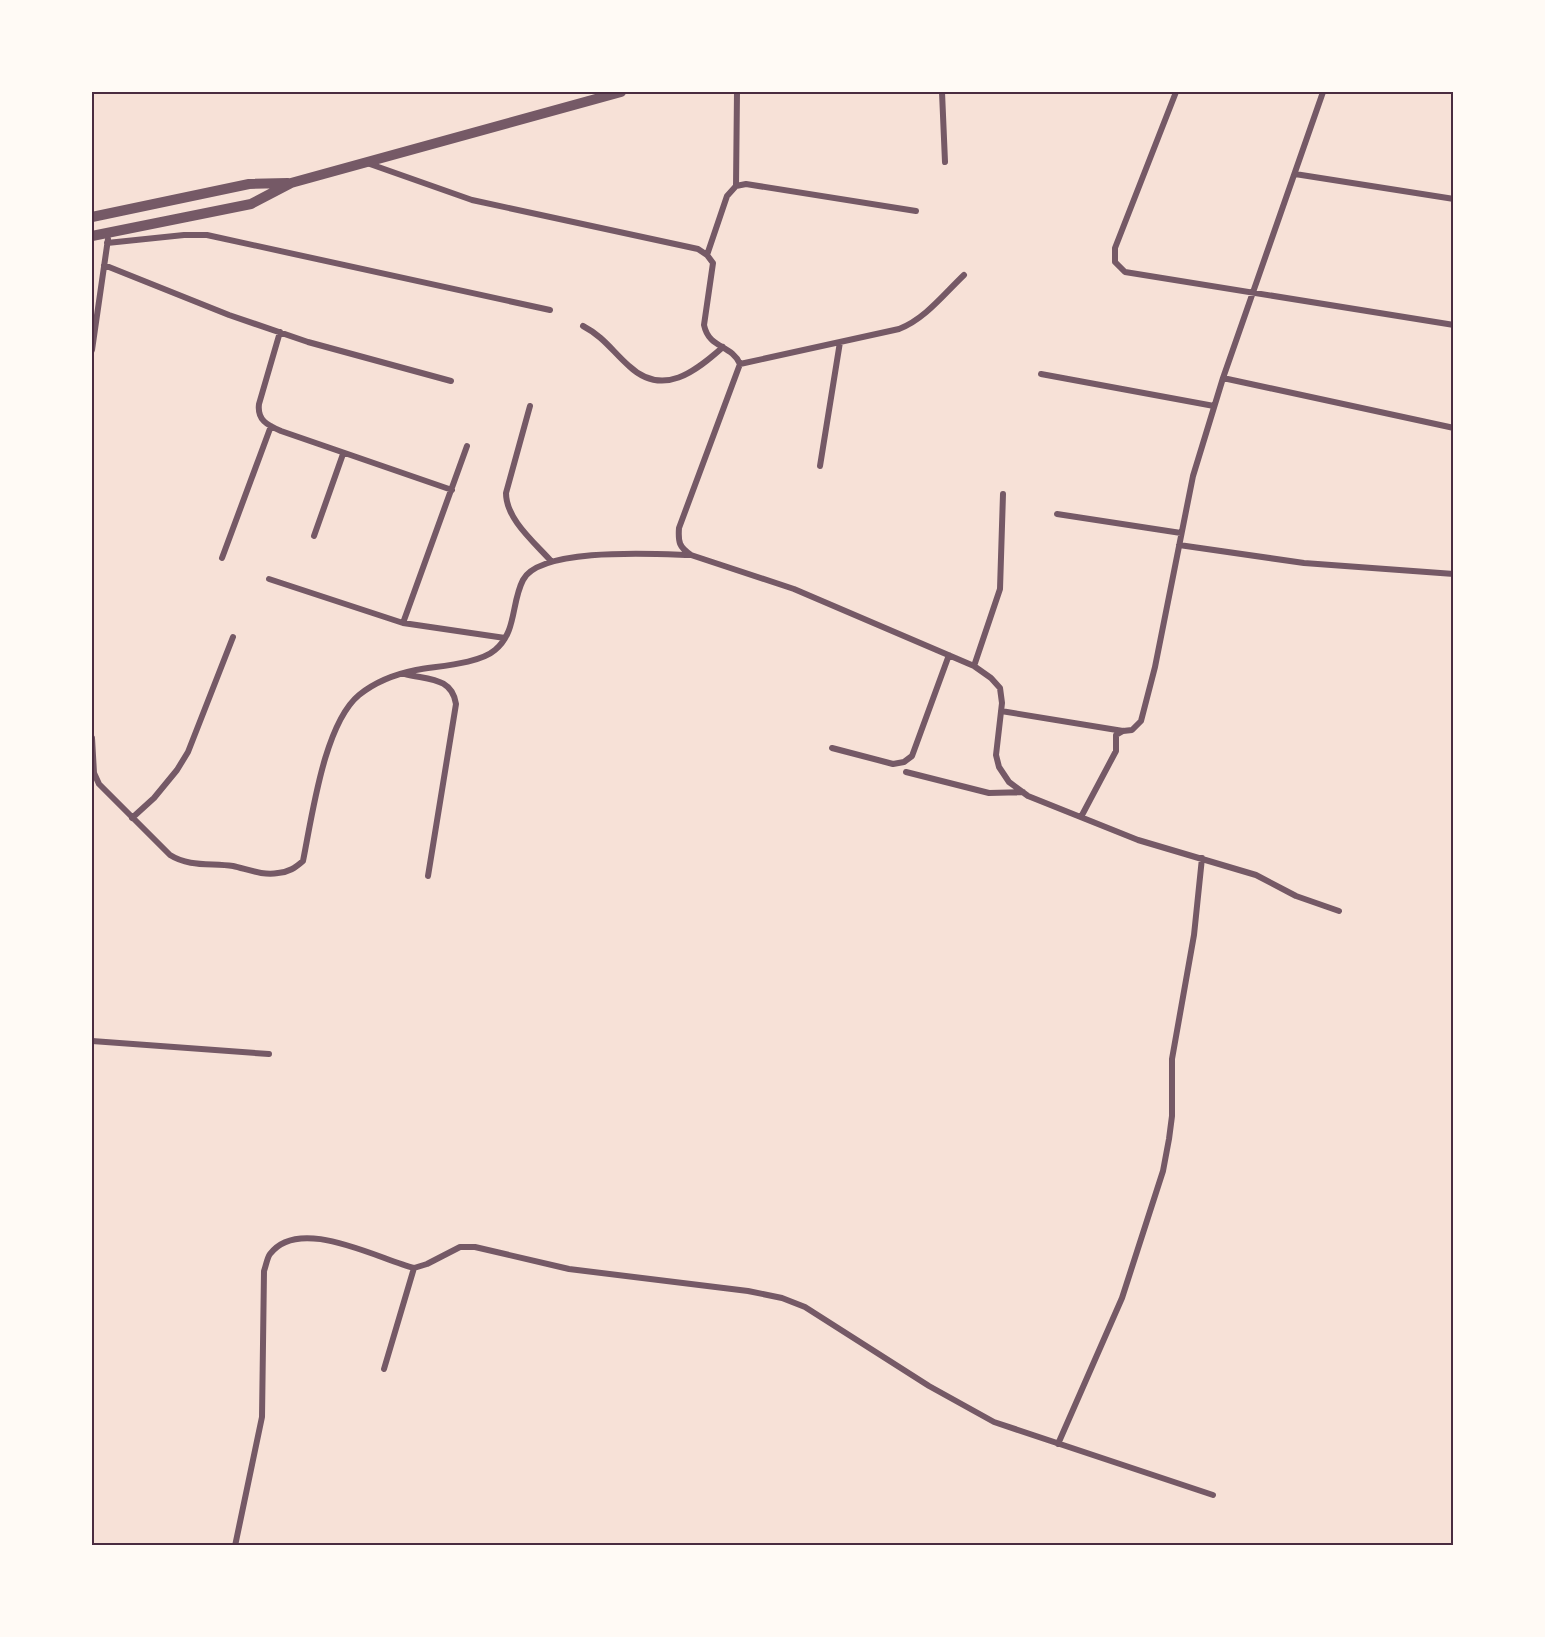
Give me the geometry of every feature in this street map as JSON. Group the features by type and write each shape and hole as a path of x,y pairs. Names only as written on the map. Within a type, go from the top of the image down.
{"street":[{"path":"108,238 251,204 291,183 621,92"},
{"path":"707,255 728,196 736,186 737,92"},
{"path":"942,92 945,162"},
{"path":"1176,92 1115,248 1115,262 1125,272 1454,325"},
{"path":"1001,711 1123,731 1132,730 1141,721 1193,476 1222,378 1323,92"},
{"path":"364,162 472,200 698,249 707,255 712,263 704,325 706,334 711,341 736,356 740,364 679,528 678,541 682,549 691,555 794,589 974,666 991,678 1000,688 1002,703 996,754 999,767 1009,782 1028,796 1138,840 1256,876 1296,896 1339,911"},
{"path":"1295,174 1454,200"},
{"path":"92,217 249,184 291,183"},
{"path":"736,186 746,184 916,211"},
{"path":"92,236 108,238 207,235 550,310"},
{"path":"92,351 108,238"},
{"path":"104,265 229,315 308,342 450,381"},
{"path":"740,364 899,329 923,315 964,275"},
{"path":"583,326 606,341 630,367 651,378 667,381 699,369 723,347"},
{"path":"280,332 258,413 261,420 343,454 452,490"},
{"path":"820,466 840,342"},
{"path":"1041,374 1214,406"},
{"path":"1222,378 1454,428"},
{"path":"530,406 506,493 506,504 511,514 550,561"},
{"path":"222,558 271,426"},
{"path":"403,623 467,446"},
{"path":"314,536 343,454"},
{"path":"974,666 1000,589 1003,494"},
{"path":"1057,514 1181,534"},
{"path":"1179,545 1304,562 1454,574"},
{"path":"92,738 94,773 99,784 170,855 180,862 232,866 276,874 292,870 303,861 320,777 330,744 342,714 357,696 402,673 477,658 494,651 505,638 513,623 524,578 534,568 550,561 621,554 691,555"},
{"path":"269,579 403,623 505,638"},
{"path":"132,818 154,798 177,770 188,752 233,637"},
{"path":"832,748 893,764 904,762 912,756 949,655"},
{"path":"402,673 446,684 454,692 456,704 428,876"},
{"path":"1081,817 1116,751 1116,735 1123,731"},
{"path":"906,772 989,793 1023,792"},
{"path":"1058,1444 1122,1298 1163,1170 1172,1116 1172,1059 1194,935 1202,858"},
{"path":"92,1041 269,1054"},
{"path":"235,1545 262,1417 264,1271 270,1254 284,1242 304,1238 326,1239 414,1268 428,1264 460,1247 475,1247 569,1269 737,1290 782,1298 805,1307 969,1409 994,1422 1213,1496"},
{"path":"384,1369 414,1268"}]}
